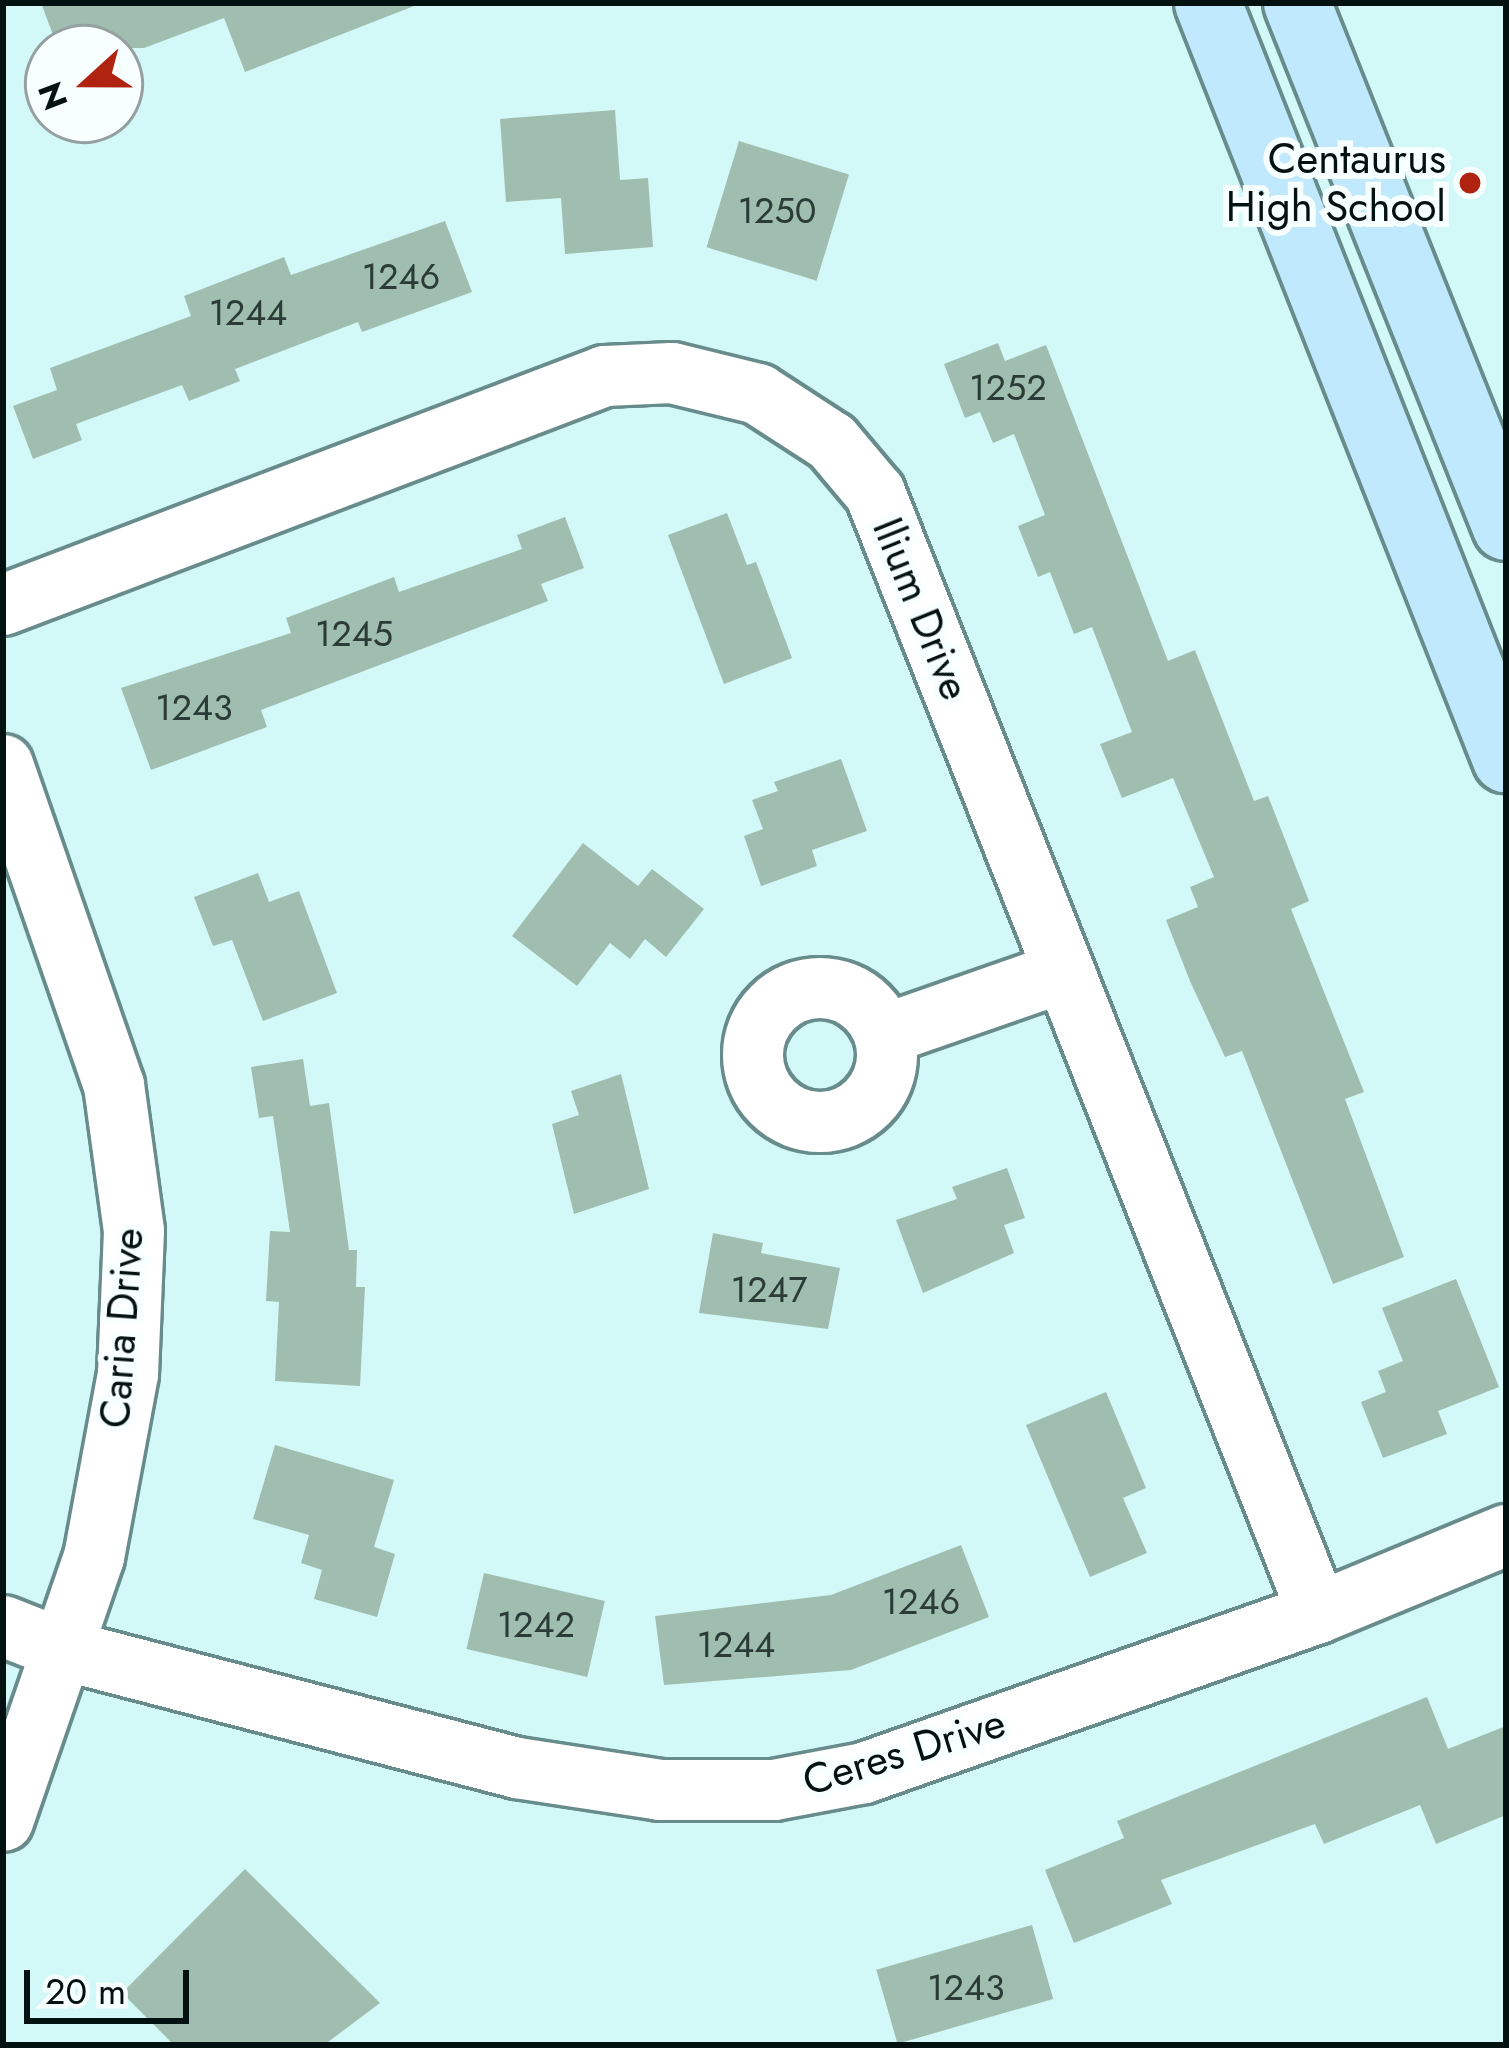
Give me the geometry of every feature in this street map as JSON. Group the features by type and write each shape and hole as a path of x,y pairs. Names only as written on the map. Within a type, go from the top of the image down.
{"main road":[{"path":"1208,3 1506,759"},
{"path":"1297,3 1506,527"}],"street":[{"name":"Ilium Drive","path":"3,605 605,376 672,373 758,394 832,442 875,493 1318,1613"},
{"name":"Caria Drive","path":"3,766 114,1085 134,1231 128,1374 94,1557 3,1821"},
{"path":"886,1034 1064,972"},
{"name":"Ceres Drive","path":"3,1626 64,1650 517,1768 660,1790 773,1790 863,1773 1318,1613 1506,1535"}],"building":[{"path":"41,3 414,6 245,72 224,18 144,48 144,24 49,24"},
{"path":"615,110 620,180 648,178 653,247 565,254 561,198 506,202 500,119"},
{"path":"739,141 849,175 817,281 707,247"},
{"path":"445,221 472,292 362,332 358,322 235,369 240,381 189,401 182,385 76,424 82,440 33,459 13,406 57,390 50,368 191,316 184,296 284,257 291,275"},
{"path":"998,343 1005,361 1046,345 1168,661 1195,650 1254,801 1268,796 1309,901 1291,909 1364,1092 1345,1099 1404,1257 1333,1284 1242,1051 1225,1057 1190,981 1166,920 1198,907 1190,887 1214,877 1173,778 1122,798 1100,744 1132,732 1092,627 1074,634 1050,572 1038,577 1018,526 1045,515 1014,434 993,443 980,412 965,418 944,364"},
{"path":"727,513 747,565 756,562 792,658 724,684 668,535"},
{"path":"565,517 584,568 541,584 548,601 261,710 267,727 151,770 121,688 291,633 286,618 394,577 399,592 522,549 517,535"},
{"path":"841,759 867,831 812,850 817,866 761,886 744,836 763,829 752,800 778,791 774,782"},
{"path":"583,843 638,886 652,869 704,909 666,957 645,939 630,959 610,943 577,986 512,936"},
{"path":"258,873 269,902 299,891 337,993 263,1021 232,940 213,946 194,897"},
{"path":"303,1059 310,1106 329,1103 349,1250 357,1250 356,1287 365,1287 360,1386 275,1381 279,1302 266,1301 270,1231 290,1232 273,1116 259,1118 251,1067"},
{"path":"621,1074 649,1189 574,1214 552,1124 579,1115 571,1091"},
{"path":"1007,1168 1025,1218 1004,1225 1014,1253 923,1293 896,1220 957,1199 952,1187"},
{"path":"713,1233 763,1243 761,1253 840,1268 828,1329 699,1313"},
{"path":"1456,1279 1499,1387 1438,1411 1447,1434 1383,1458 1361,1402 1386,1392 1378,1371 1403,1361 1382,1308"},
{"path":"1106,1392 1146,1488 1123,1498 1147,1553 1090,1577 1026,1425"},
{"path":"275,1445 394,1480 374,1547 395,1554 377,1617 314,1599 322,1570 301,1563 309,1535 253,1519"},
{"path":"961,1545 989,1617 851,1670 664,1685 655,1616 831,1595"},
{"path":"484,1573 605,1601 587,1677 466,1649"},
{"path":"1427,1697 1448,1749 1506,1726 1506,1815 1436,1844 1420,1805 1324,1844 1315,1824 1161,1880 1172,1904 1074,1943 1045,1870 1124,1838 1117,1821"},
{"path":"245,1869 380,2003 324,2045 174,2045 122,1993"},
{"path":"1032,1925 1053,1999 897,2044 876,1970"}],"place":[{"name":"Centaurus High School","path":"1470,183"}]}
